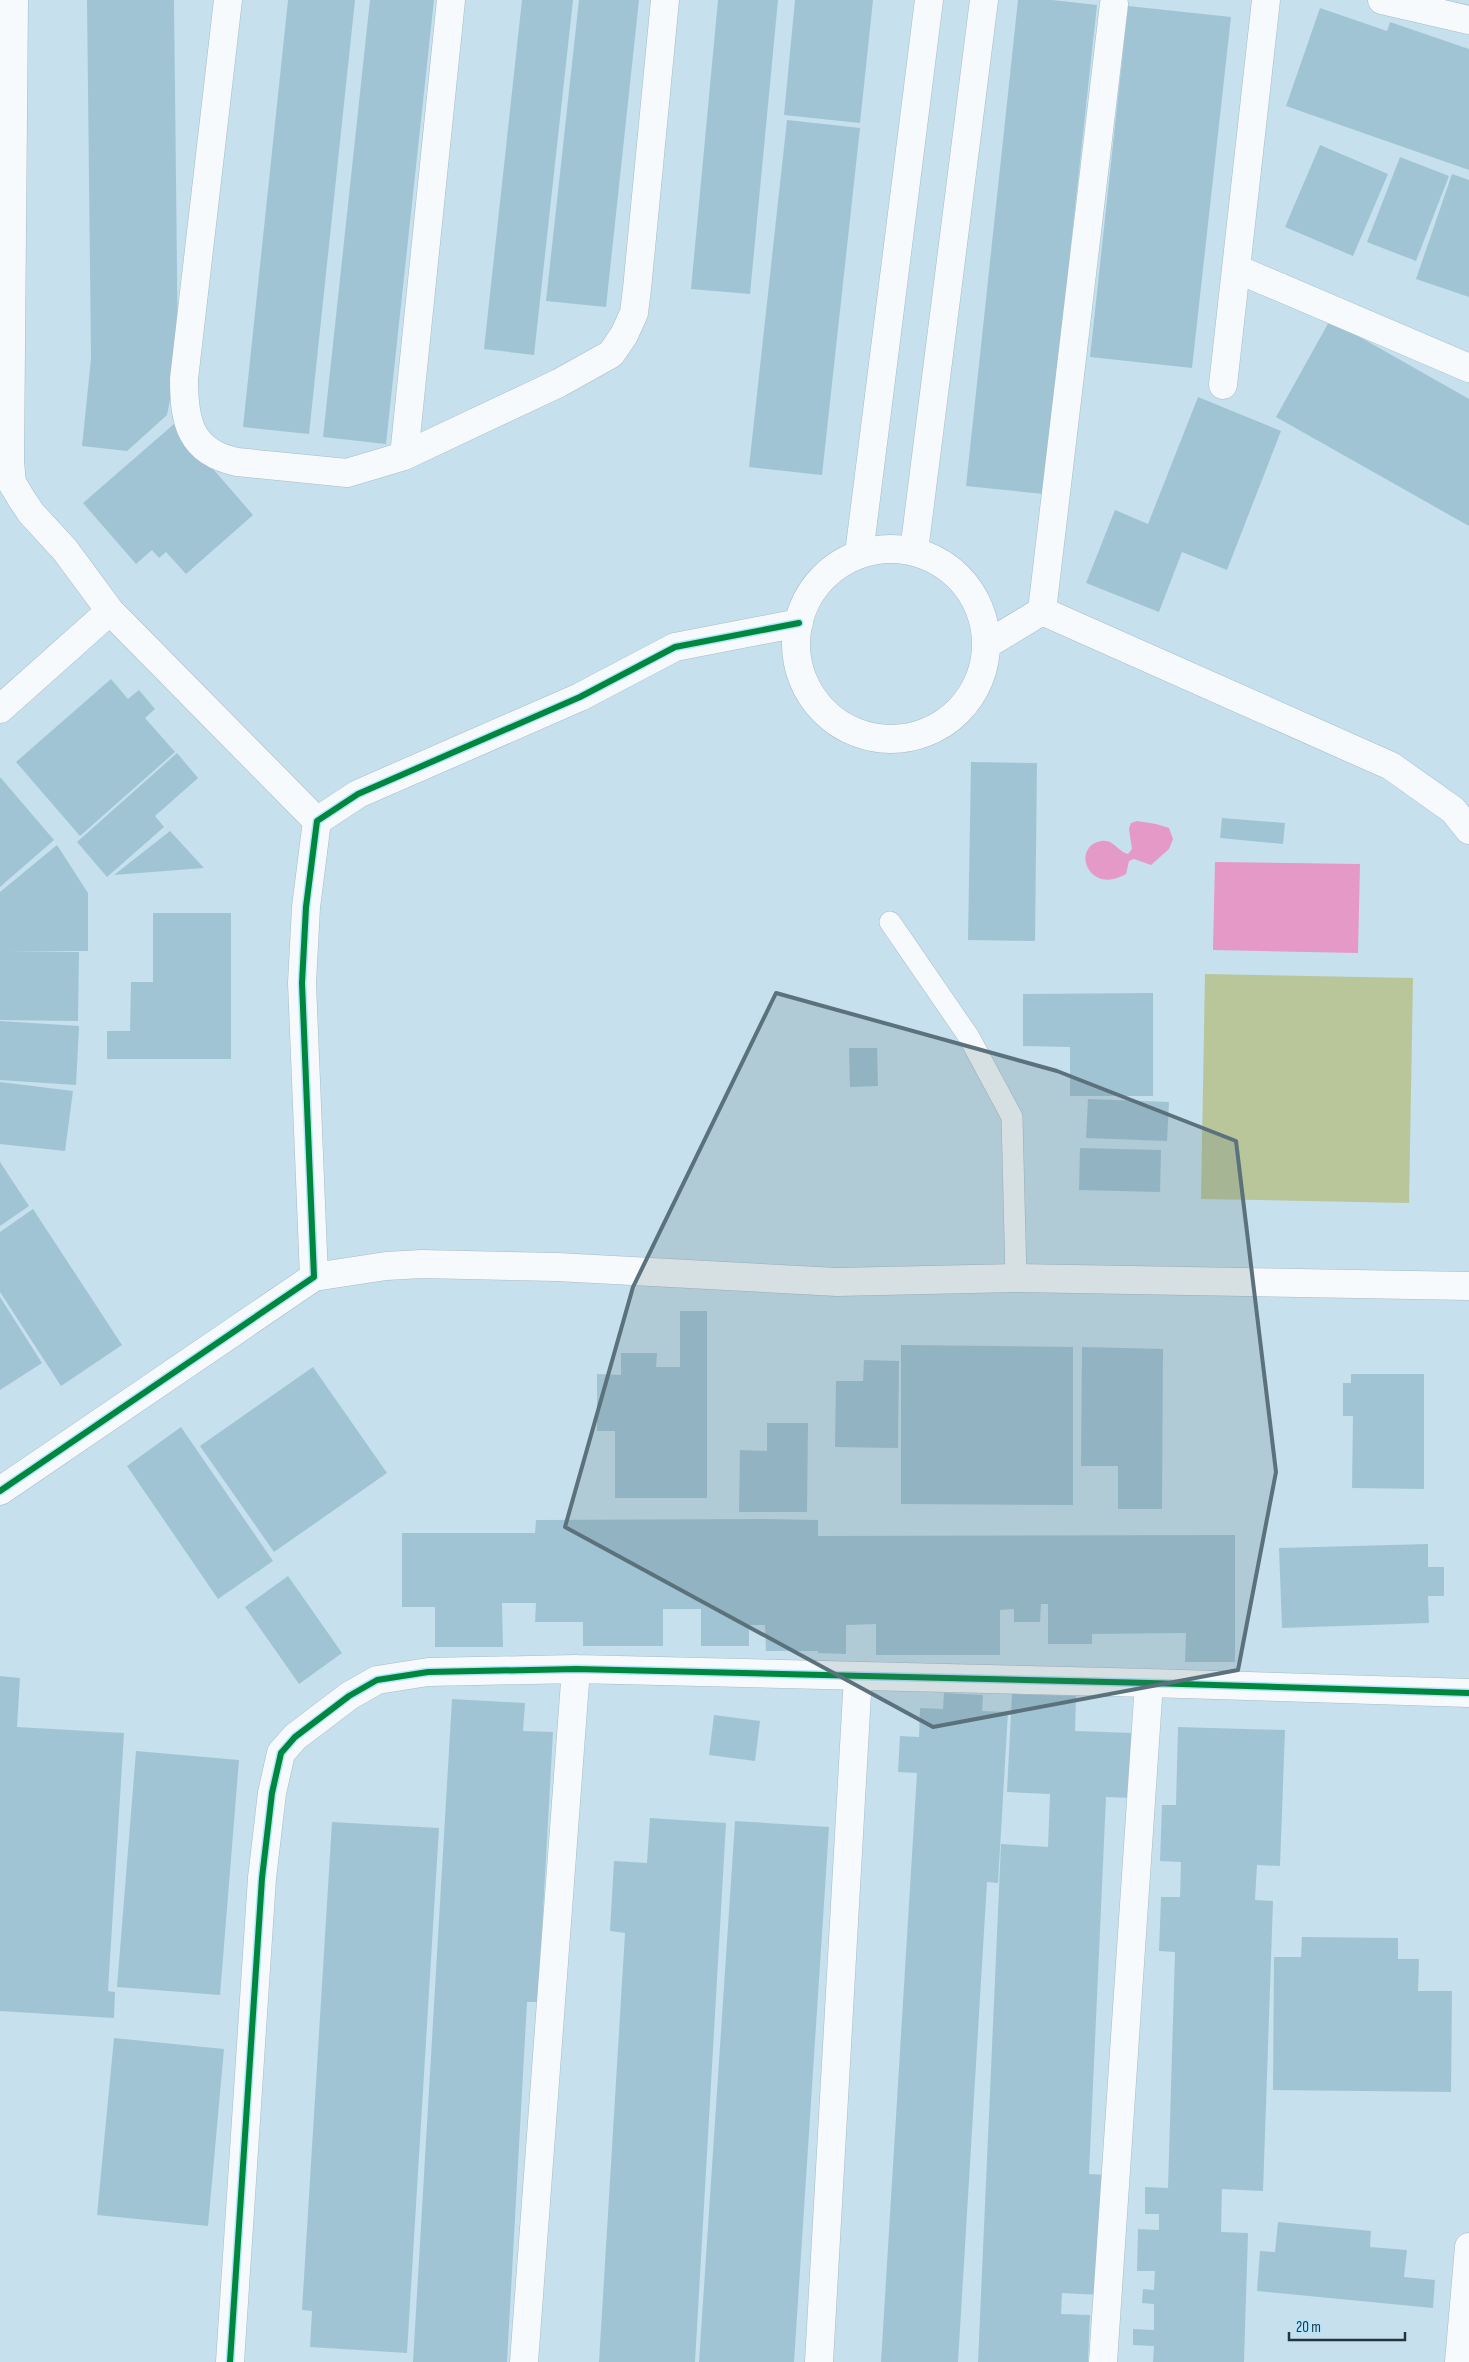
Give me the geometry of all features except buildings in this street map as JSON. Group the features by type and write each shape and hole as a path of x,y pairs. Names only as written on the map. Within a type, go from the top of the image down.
{"street":[{"path":"14,0 10,452 12,483 31,513 65,550 110,611 317,822"},
{"path":"228,0 184,379 184,409 188,426 202,446 221,459 346,473 404,456 559,383 611,354 624,335 634,313 666,0"},
{"path":"404,456 451,0"},
{"path":"859,554 929,0"},
{"path":"914,551 984,0"},
{"path":"1223,385 1266,0"},
{"path":"1382,0 1469,20"},
{"path":"1042,612 1114,4"},
{"path":"1237,269 1469,368"},
{"path":"886,549 914,551 943,564 966,586 982,614 986,645 981,677 965,704 941,726 912,738 881,740 850,730 824,712 806,686 797,656 799,624 810,594 831,570 859,554 886,549"},
{"path":"0,709 110,611"},
{"path":"986,645 1042,612"},
{"path":"1042,612 1390,766 1453,810 1469,830"},
{"path":"314,1277 302,983 306,907 317,822 358,794 580,697 675,648 799,624"},
{"path":"0,1491 314,1277 386,1266 422,1264 557,1266 837,1282 1016,1278 1469,1286"},
{"path":"524,2362 576,1669"},
{"path":"230,2362 262,1878 272,1793 281,1753 295,1737 349,1696 376,1680 428,1672 576,1669 1149,1683 1469,1694"},
{"path":"818,2362 858,1676"},
{"path":"1103,2362 1149,1683"},
{"path":"1459,2362 1469,2247"}],"lane":[{"path":"890,922 968,1037 1012,1116 1016,1278"}],"highlighted area":[{"path":"776,993 1057,1071 1236,1141 1276,1472 1238,1670 933,1727 565,1527 633,1287"}],"green space":[{"path":"1205,974 1413,978 1409,1203 1201,1199"}],"shaded area":[{"path":"1137,821 1169,828 1173,839 1169,849 1151,865 1134,859 1129,861 1126,874 1113,879 1102,879 1094,875 1088,868 1086,860 1087,852 1092,845 1101,841 1109,842 1128,854 1132,849 1129,829 1131,823"},
{"path":"1215,862 1360,864 1358,953 1213,950"}],"cycle path":[{"path":"0,1491 314,1277 302,983 306,907 317,821 358,794 580,697 675,647 799,623"},
{"path":"230,2362 262,1878 272,1793 281,1753 295,1737 349,1696 377,1680 428,1672 576,1669 1469,1693"}]}
